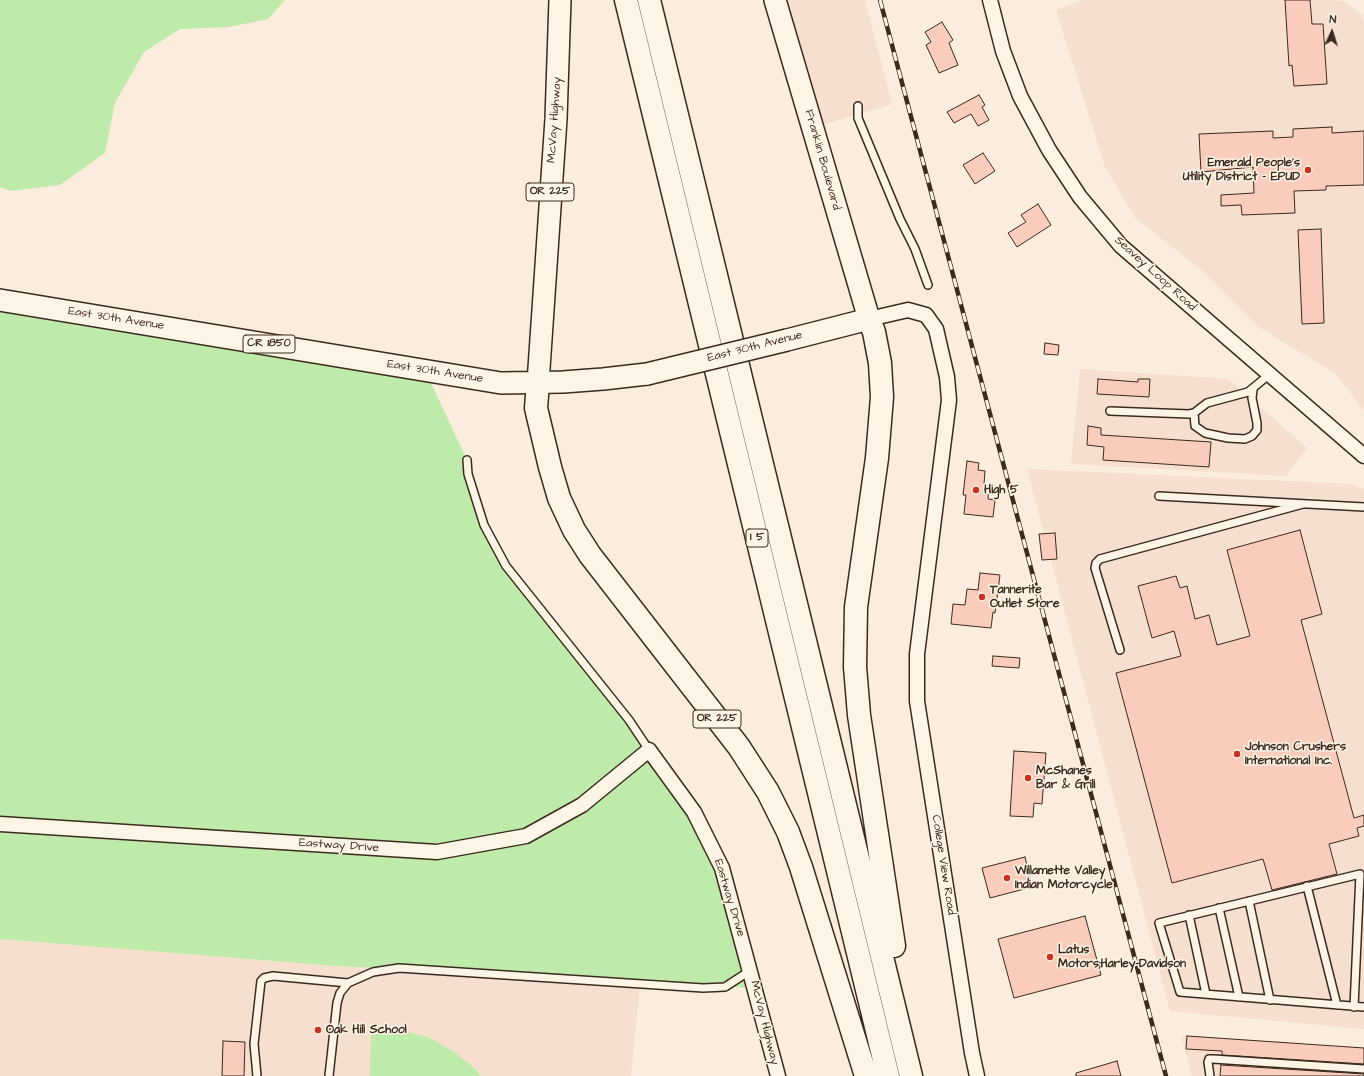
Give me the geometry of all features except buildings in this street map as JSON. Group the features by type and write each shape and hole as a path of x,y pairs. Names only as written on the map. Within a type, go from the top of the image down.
{"highway":[{"name":"I 5","path":"626,0 888,1076"},
{"name":"I 5","path":"650,0 912,1076"},
{"path":"869,319 874,332 880,363 882,397 877,458 856,607 855,667 859,715 912,1076"},
{"name":"OR 225","path":"538,383 536,408 550,467 559,498 574,530 590,555 739,747 768,792 788,832 802,867 866,1076"}],"main road":[{"name":"McVay Highway","path":"538,383 556,119 560,0"},
{"name":"Franklin Boulevard","path":"775,0 869,319"},
{"name":"East 30th Avenue","path":"0,300 501,382 538,383 603,379 647,374 869,319"}],"street":[{"name":"Seavey Loop Road","path":"990,0 1003,51 1020,96 1049,150 1080,196 1121,246 1364,456"},
{"name":"College View Road","path":"869,319 908,310 926,315 936,329 948,377 949,400 917,654 918,701 972,1053 977,1076"},
{"name":"Eastway Drive","path":"0,824 437,852 526,836 582,805 648,750 694,812 722,868 750,970"},
{"name":"McVay Highway","path":"750,970 778,1076"}],"lane":[{"path":"858,106 858,118 900,219 918,255 928,285"},
{"path":"1110,411 1194,413 1207,403 1253,390 1270,374"},
{"path":"1194,413 1195,426 1205,433 1245,439 1252,436 1257,430 1252,398 1253,390"},
{"name":"Eastway Drive","path":"467,460 468,474 484,525 506,566 629,720 648,750"},
{"path":"1159,496 1364,507"},
{"path":"1120,650 1095,568 1096,563 1100,559 1303,504"},
{"path":"1354,1006 1360,874 1159,923 1180,992 1364,1007"},
{"path":"1307,886 1338,1005"},
{"path":"1249,901 1270,1000"},
{"path":"1219,908 1239,997"},
{"path":"1189,915 1206,994"},
{"path":"329,1076 337,1003 340,993 348,983 373,972 399,968 703,988 725,987 750,970"},
{"path":"257,1076 254,1044 261,981 264,978 273,976 348,983"},
{"path":"1210,1076 1209,1059 1364,1069"}],"shaded area":[{"path":"785,0 865,0 892,104 823,125"},
{"path":"1083,0 1329,0 1344,1 1362,15 1364,21 1364,411 1336,374 1257,326 1199,268 1135,218 1105,167 1056,10"},
{"path":"1080,369 1229,379 1307,448 1286,476 1071,464"},
{"path":"1027,469 1353,484 1364,489 1364,1029 1170,1011"},
{"name":"Oak Hill School","path":"0,939 336,966 640,984 631,1076 0,1076"},
{"path":"1181,1036 1364,1048 1364,1076 1192,1076"}],"green space":[{"path":"0,0 285,0 268,19 229,27 180,29 144,52 115,103 105,153 60,185 10,191 0,187"},
{"path":"0,300 425,370 467,460 484,525 506,566 629,720 706,836 755,988 336,966 0,939"},
{"path":"371,1027 392,1028 428,1037 453,1051 474,1068 481,1076 370,1076"}],"railway":[{"path":"880,0 1166,1076"}],"place":[{"name":"Emerald People's Utility District - EPUD","path":"1308,170"},
{"name":"High 5","path":"976,490"},
{"name":"Tannerite Outlet Store","path":"982,597"},
{"name":"Johnson Crushers International Inc.","path":"1237,754"},
{"name":"McShanes Bar & Grill","path":"1028,778"},
{"name":"Willamette Valley Indian Motorcycle","path":"1007,878"},
{"name":"Latus Motors;Harley-Davidson","path":"1050,957"},
{"name":"Oak Hill School","path":"318,1030"}]}
